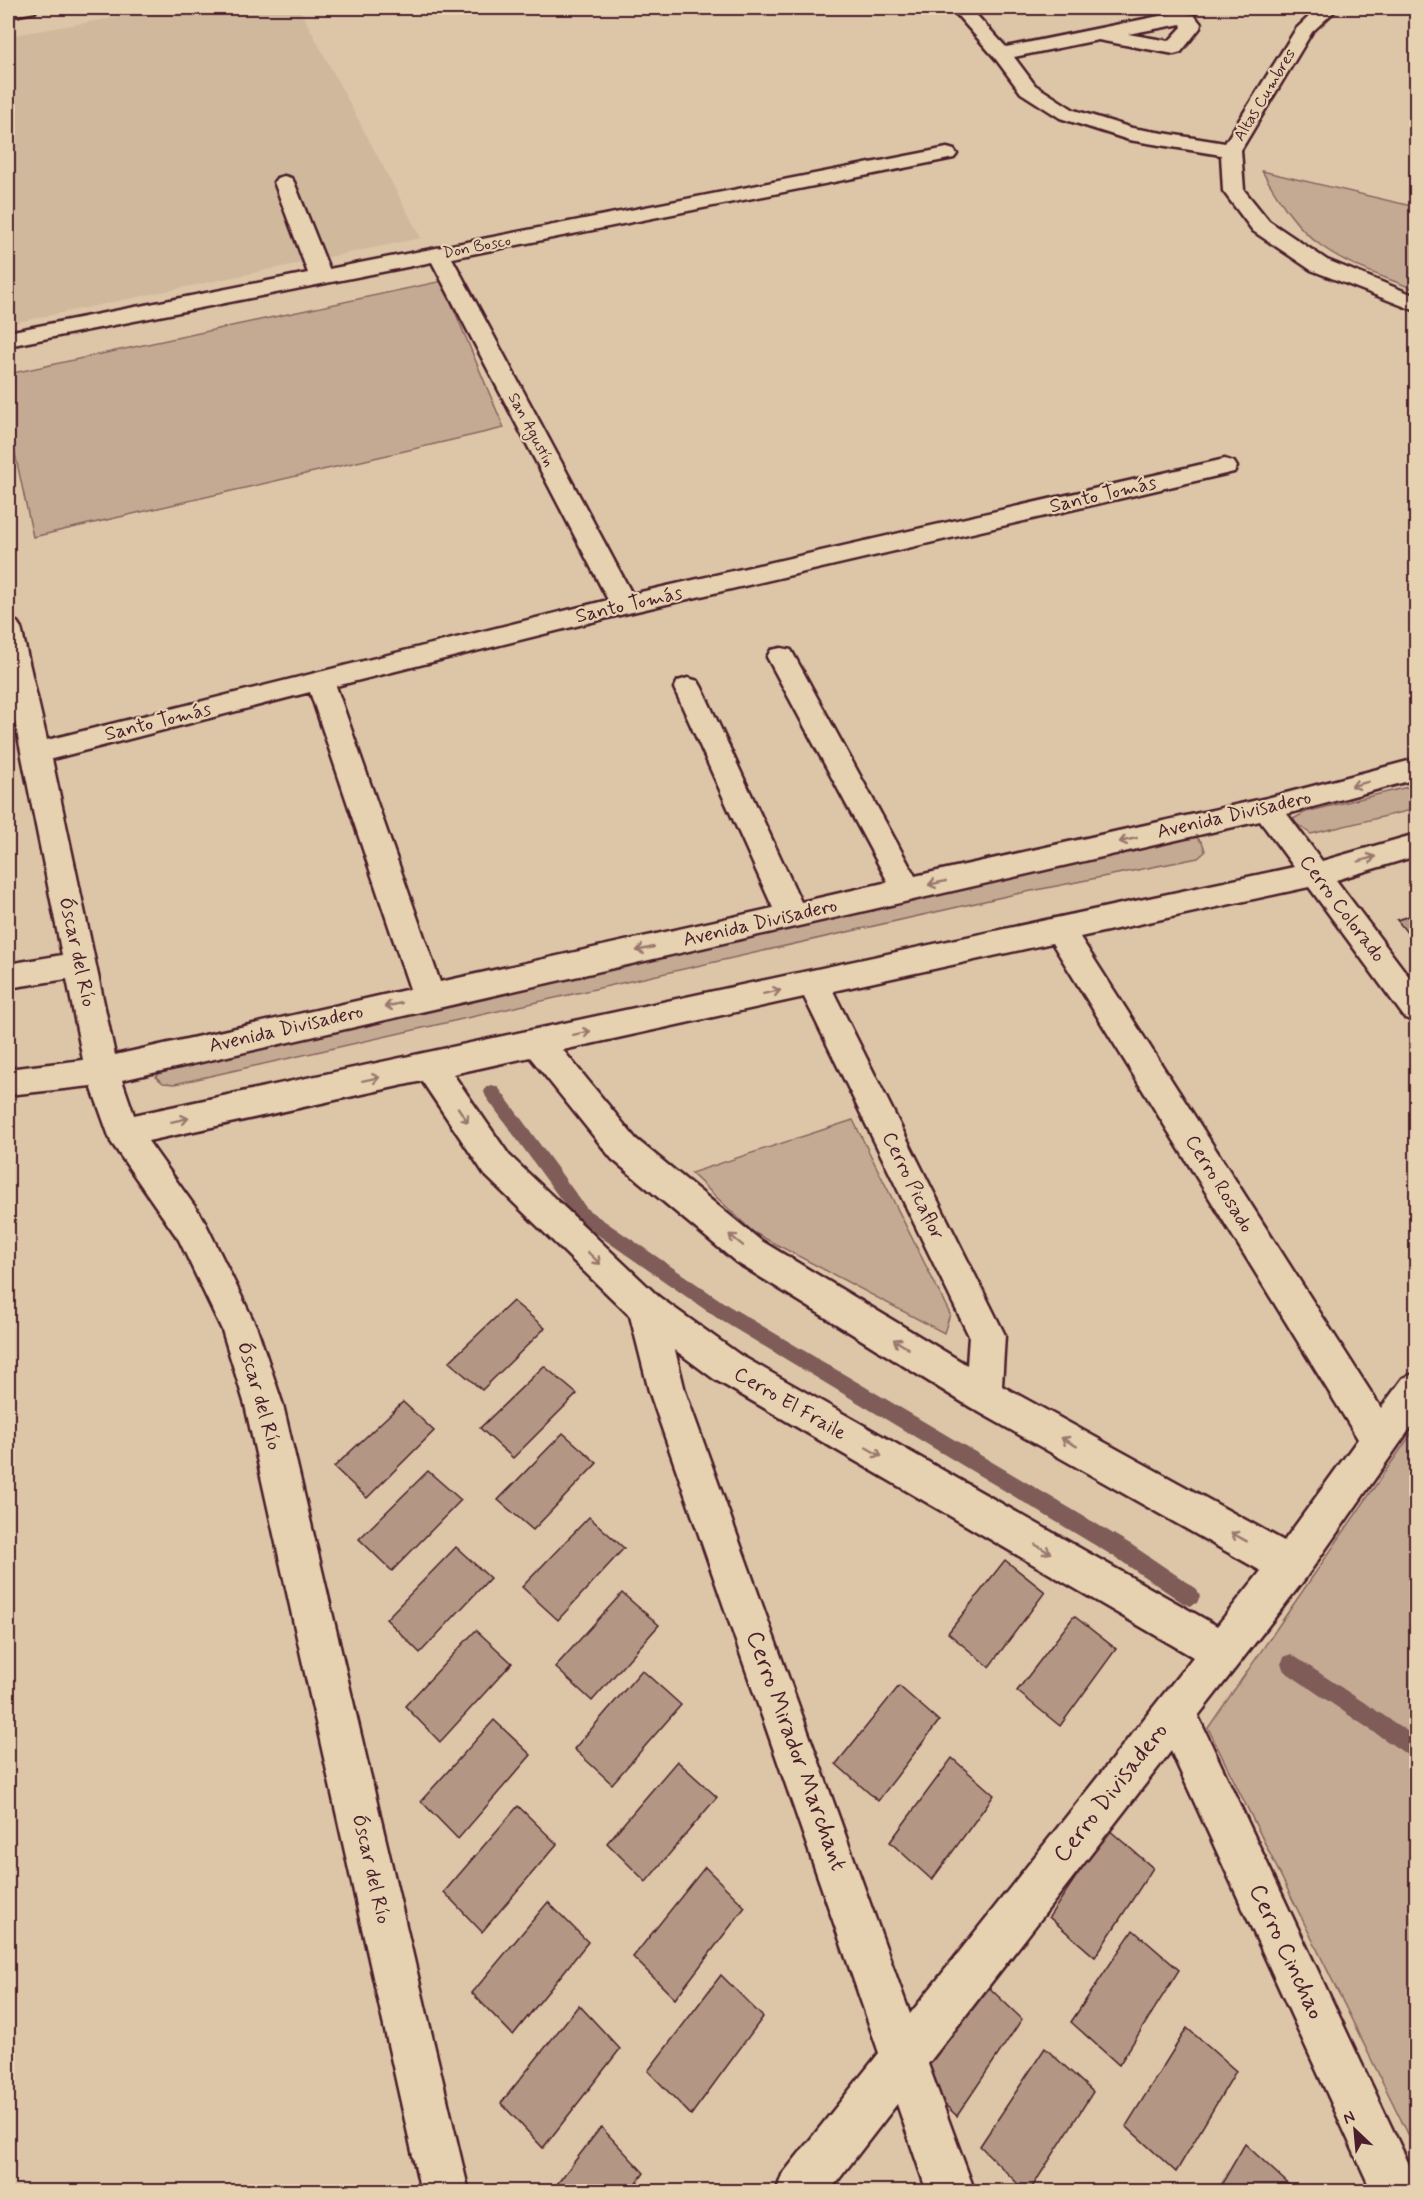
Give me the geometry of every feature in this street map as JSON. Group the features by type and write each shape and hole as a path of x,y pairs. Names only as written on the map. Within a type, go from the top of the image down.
{"street":[{"path":"8,11 28,8"},
{"path":"960,8 1002,54 1028,89 1067,114 1129,134 1231,150"},
{"name":"Altas Cumbres","path":"1329,8 1305,28 1231,150 1234,191 1261,226 1319,265 1416,304"},
{"path":"1002,54 1095,34"},
{"name":"Don Bosco","path":"8,339 947,154"},
{"path":"284,182 321,278"},
{"name":"San Agustín","path":"439,255 624,605"},
{"name":"Santo Tomás","path":"36,753 624,605 1225,467"},
{"name":"Óscar del Río","path":"8,628 102,1071 123,1132 191,1229 239,1328 264,1405 445,2192"},
{"path":"781,657 907,889"},
{"path":"320,680 429,997"},
{"path":"688,688 792,916"},
{"name":"Avenida Divisadero","path":"8,1082 102,1071 1267,809 1416,769"},
{"name":"Cerro Colorado","path":"1267,809 1416,1009"},
{"path":"123,1132 1317,874 1416,845"},
{"name":"Cerro Rosado","path":"1059,929 1379,1439"},
{"path":"8,976 78,965"},
{"name":"Cerro Picaflor","path":"813,983 987,1335 983,1395"},
{"path":"538,1043 624,1149 748,1251 983,1395 1290,1566"},
{"name":"Cerro El Fraile","path":"430,1066 497,1165 646,1308 727,1367 1223,1652"},
{"name":"Cerro Mirador Marchant","path":"646,1308 666,1391 905,2056 951,2192"},
{"name":"Cerro Divisadero","path":"799,2192 1290,1566 1416,1390"},
{"name":"Cerro Cinchao","path":"1175,1713 1397,2192"}],"shaded area":[{"path":"171,8 299,8 421,238 8,324 8,36"},
{"path":"1262,171 1416,207 1416,290 1345,260 1313,240 1288,212"},
{"path":"442,281 504,428 33,537 8,421 8,374"},
{"path":"1416,785 1416,809 1311,834 1291,820 1306,812"},
{"path":"1190,834 1204,846 1205,852 1198,858 1011,895 175,1084 163,1083 156,1077 162,1070"},
{"path":"853,1120 950,1314 944,1333 753,1232 691,1173"},
{"path":"1416,1427 1416,2150 1208,1728"}],"building":[{"path":"1416,914 1416,944 1397,920"},
{"path":"513,1301 545,1328 482,1390 449,1362"},
{"path":"544,1366 577,1394 513,1458 480,1428"},
{"path":"403,1402 434,1431 367,1498 334,1467"},
{"path":"563,1433 597,1463 533,1530 498,1500"},
{"path":"428,1471 461,1500 392,1571 359,1539"},
{"path":"589,1517 624,1548 558,1620 522,1587"},
{"path":"456,1547 490,1578 420,1653 386,1619"},
{"path":"1005,1560 1045,1592 989,1667 948,1633"},
{"path":"622,1593 659,1625 592,1701 555,1667"},
{"path":"1074,1616 1116,1649 1060,1726 1017,1691"},
{"path":"476,1630 512,1663 440,1742 405,1706"},
{"path":"642,1670 681,1705 612,1784 574,1749"},
{"path":"899,1686 939,1721 878,1801 836,1764"},
{"path":"494,1720 531,1755 458,1839 421,1801"},
{"path":"952,1758 994,1795 932,1880 890,1842"},
{"path":"677,1761 717,1797 646,1882 607,1843"},
{"path":"518,1806 557,1844 482,1932 444,1892"},
{"path":"1108,1829 1153,1868 1095,1957 1049,1917"},
{"path":"705,1867 745,1907 675,1999 633,1957"},
{"path":"548,1902 588,1942 513,2035 472,1993"},
{"path":"1133,1930 1179,1970 1119,2065 1071,2022"},
{"path":"721,1975 763,2017 691,2115 648,2071"},
{"path":"977,1976 1022,2019 957,2116 911,2072"},
{"path":"579,2005 620,2049 543,2148 501,2103"},
{"path":"1187,2028 1236,2071 1176,2172 1126,2126"},
{"path":"1045,2048 1093,2092 1029,2192 1026,2192 980,2146"},
{"path":"601,2127 644,2173 630,2192 551,2192"},
{"path":"1245,2144 1296,2191 1296,2192 1217,2192"}],"waterway":[{"path":"492,1092 581,1214 723,1312 1125,1552 1190,1596"},
{"path":"1291,1664 1416,1749"}]}
